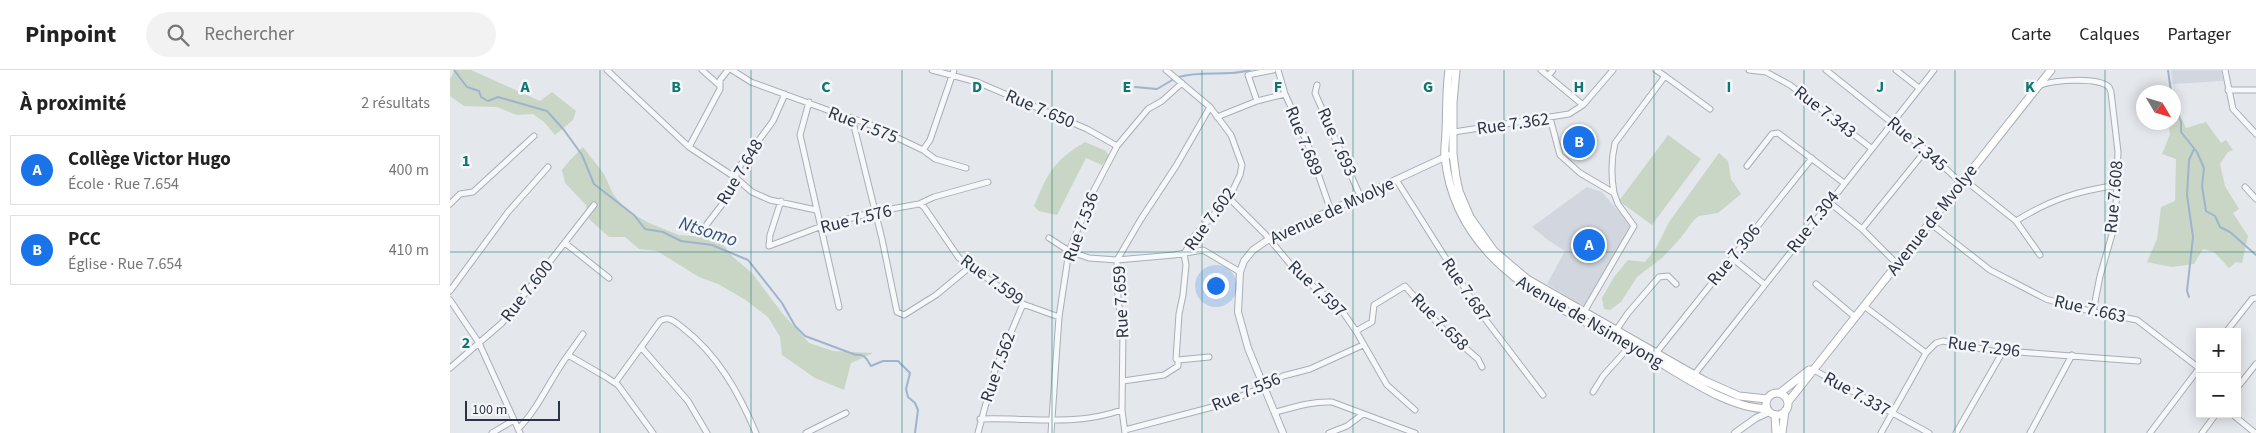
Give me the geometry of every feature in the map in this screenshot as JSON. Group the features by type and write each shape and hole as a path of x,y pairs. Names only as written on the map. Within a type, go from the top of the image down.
{"main road":[{"name":"Avenue de Nsimeyong","path":"1449,70 1445,157 1458,208 1475,238 1489,255 1523,285 1630,346 1725,398 1747,407 1770,412"},
{"name":"Avenue de Nsimeyong","path":"1456,70 1453,154 1456,178 1464,204 1475,226 1487,243 1522,276 1656,353 1727,392 1747,398 1767,399"},
{"name":"Avenue de Mvolye","path":"1788,402 1960,182 2041,85 2051,70"},
{"name":"Avenue de Mvolye","path":"1780,393 1802,374 1812,369"},
{"path":"1776,433 1767,399 1772,394 1780,393 1788,402 1782,433"},
{"path":"1770,412 1785,411"}],"street":[{"path":"607,70 689,147 736,178 752,192 770,200 816,210"},
{"path":"702,70 719,85"},
{"path":"689,147 720,89 720,80 728,70"},
{"name":"Rue 7.575","path":"732,70 750,82 864,122 923,150 935,159 966,168"},
{"name":"Rue 7.650","path":"932,70 952,73 977,82 1087,129 1117,146"},
{"name":"Rue 7.602","path":"1166,70 1210,107 1231,135 1242,165 1240,175 1228,198 1195,235 1184,254 1186,265 1177,336 1176,359 1178,360"},
{"path":"1257,101 1248,75 1273,70"},
{"name":"Rue 7.689","path":"1278,70 1285,94 1308,145 1330,211"},
{"path":"1541,70 1583,105"},
{"path":"1548,76 1553,70"},
{"name":"Rue 7.362","path":"1454,132 1569,114 1583,105 1613,70"},
{"path":"1656,70 1710,109"},
{"name":"Rue 7.343","path":"1749,70 1777,76 1871,148"},
{"name":"Rue 7.345","path":"1826,70 1926,150 1960,182 1966,181 2016,221 2040,255"},
{"path":"1896,70 1919,88"},
{"name":"Rue 7.304","path":"1694,374 1934,70"},
{"path":"2225,70 2233,109 2256,134"},
{"path":"923,150 930,140 952,73"},
{"path":"1584,312 1634,226 1618,204 1614,194 1611,176 1615,143 1665,76"},
{"name":"Rue 7.608","path":"2041,85 2052,81 2099,81 2109,87 2111,92 2116,127 2118,185 2115,224 2100,276 2094,312"},
{"name":"Rue 7.536","path":"1051,433 1059,317 1069,251 1094,190 1117,146 1148,109 1162,101 1182,83"},
{"name":"Rue 7.693","path":"1317,85 1315,93 1361,198"},
{"path":"2228,90 2256,90"},
{"name":"Rue 7.648","path":"707,224 734,189 738,170 780,109 785,94"},
{"path":"1217,117 1257,101 1285,94"},
{"path":"809,102 800,134 839,306"},
{"name":"Rue 7.659","path":"1125,431 1122,410 1123,329 1118,301 1117,260 1141,218 1176,166 1210,107"},
{"path":"852,118 882,239 897,312 904,315 925,302 971,266"},
{"path":"1550,118 1560,155 1580,173 1614,194"},
{"path":"2249,127 2256,127"},
{"path":"1747,166 1772,134 1778,133 1844,183"},
{"path":"450,204 460,194 473,192 534,136"},
{"path":"1862,229 1926,150"},
{"name":"Avenue de Mvolye","path":"1283,433 1276,412 1263,387 1248,348 1238,312 1240,272 1244,261 1253,250 1269,238 1361,198 1453,154"},
{"name":"Rue 7.306","path":"1656,353 1812,158"},
{"path":"450,291 508,212 548,167"},
{"name":"Rue 7.687","path":"1396,181 1479,311 1543,395"},
{"name":"Rue 7.576","path":"781,201 770,235 770,246 822,226 874,212 919,204 934,197 988,182"},
{"path":"2016,221 2048,202 2068,194 2118,185"},
{"path":"2245,187 2256,198"},
{"name":"Rue 7.597","path":"1228,198 1269,238 1302,278 1338,305 1356,331 1387,385 1415,410"},
{"path":"1829,202 1862,229 1897,264"},
{"name":"Rue 7.599","path":"919,204 924,207 951,248 971,266 1022,304 1059,317"},
{"name":"Rue 7.600","path":"450,368 502,323 594,205"},
{"name":"Rue 7.663","path":"1926,226 1935,227 1978,262 2003,277 2059,304 2094,312 2126,316 2137,320 2196,365"},
{"path":"1049,238 1069,251 1089,258 1117,260 1184,254 1203,250 1240,272"},
{"path":"564,243 609,278"},
{"path":"1732,258 1764,284"},
{"path":"1617,329 1628,312 1659,277 1668,276 1676,284"},
{"path":"1816,284 1855,317"},
{"name":"Rue 7.658","path":"1356,331 1372,322 1374,305 1405,286 1442,328 1478,359 1482,367"},
{"path":"2229,328 2252,300 2256,298"},
{"path":"450,300 479,343 519,431 532,413 555,372 583,334"},
{"name":"Rue 7.562","path":"978,433 980,419 1002,349 1022,304"},
{"path":"1864,306 1926,353"},
{"path":"615,383 660,321 664,318 672,319 711,354 727,376 756,433"},
{"name":"Rue 7.296","path":"1881,433 1926,353 1936,343 1943,341 2002,353 2072,355 2138,362"},
{"name":"Rue 7.556","path":"1125,431 1220,405 1263,387 1282,376 1310,368 1363,345"},
{"path":"1592,392 1603,376 1630,346"},
{"path":"641,348 688,401 707,433"},
{"path":"1956,433 2002,353"},
{"path":"568,355 615,383 653,433"},
{"path":"2030,433 2072,355"},
{"path":"1123,381 1164,375 1178,366 1178,360 1209,357"},
{"path":"2241,383 2256,364"},
{"name":"Rue 7.337","path":"1812,369 1930,433"},
{"path":"2150,433 2196,371"},
{"path":"1276,412 1322,402 1342,404 1363,414 1415,433"},
{"path":"980,419 1052,422 1085,420 1122,410"},
{"path":"1735,433 1770,412"},
{"path":"806,433 846,414"},
{"path":"1329,433 1347,426 1363,414"},
{"path":"2202,433 2213,418"},
{"path":"2237,418 2255,433"},
{"path":"492,433 514,420"}],"shaded area":[{"path":"2171,70 2221,70 2223,81 2173,84"},
{"path":"1587,187 1602,192 1632,227 1584,307 1547,284 1565,251 1532,227"}],"green space":[{"path":"455,70 471,70 540,101 552,92 576,111 573,120 555,135 544,122 533,114 517,115 497,107 464,106 450,96 450,79"},
{"path":"2181,117 2186,128 2206,122 2221,143 2226,140 2233,150 2228,152 2220,164 2225,186 2239,209 2233,213 2248,236 2242,263 2236,262 2229,268 2214,252 2203,249 2194,264 2172,267 2147,262 2157,239 2161,207 2175,201 2176,159 2162,154 2170,134 2169,130 2181,130"},
{"path":"1668,135 1701,159 1652,225 1619,201"},
{"path":"1085,142 1106,151 1109,156 1102,165 1086,158 1057,215 1039,211 1034,206 1048,176 1058,162"},
{"path":"583,147 604,174 613,194 626,210 649,223 679,235 704,237 721,242 733,257 752,273 782,313 809,343 833,351 873,353 851,363 844,390 815,378 782,355 780,337 768,317 744,299 718,284 699,277 657,251 639,249 625,237 609,237 589,219 586,205 565,183 562,170"},
{"path":"1719,153 1728,161 1731,179 1741,194 1718,213 1699,216 1694,220 1662,258 1637,277 1621,302 1610,310 1604,309 1602,298 1614,277 1628,260 1645,262 1656,248 1669,222"}],"waterway":[{"name":"Ntsomo","path":"454,70 467,87 479,91 481,97 488,101 498,97 547,111 582,155 594,184 634,215 645,229 663,232 681,241 712,245 748,260 782,303 795,326 805,336 863,356 871,366 883,361 898,361 910,373 906,389 908,397 915,403 918,410 915,433"},
{"path":"1179,77 1250,70"},
{"path":"2168,70 2170,85"},
{"path":"1135,87 1157,89 1174,79"},
{"path":"2181,130 2197,152 2204,168 2202,186 2206,211 2215,216 2220,227 2230,232 2256,255"},
{"path":"2189,297 2187,291 2193,237 2187,195 2189,160 2194,149"}],"place":[{"name":"PCC","path":"1579,142"},
{"name":"Collège Victor Hugo","path":"1589,245"}]}
